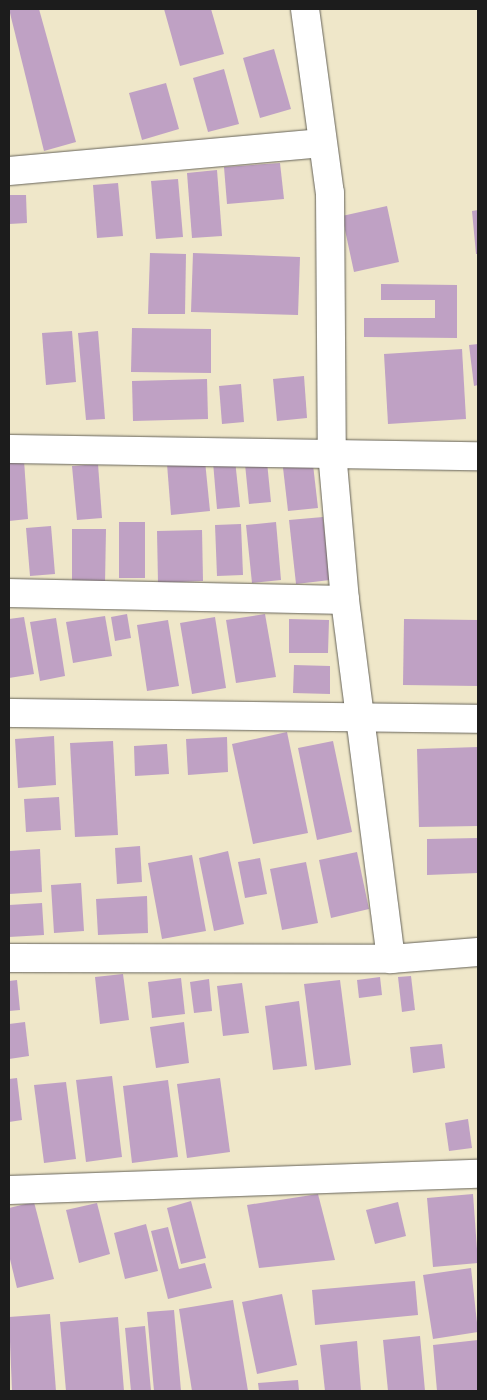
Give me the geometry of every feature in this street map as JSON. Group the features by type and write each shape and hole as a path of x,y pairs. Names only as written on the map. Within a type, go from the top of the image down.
{"street":[{"path":"305,9 320,143 330,193 332,452 345,600 357,718 391,959"},
{"path":"9,172 320,143"},
{"path":"9,449 332,452 478,456"},
{"path":"9,593 345,600"},
{"path":"9,713 478,719"},
{"path":"9,958 391,959 478,952"},
{"path":"9,1190 478,1174"}],"building":[{"path":"9,9 39,9 76,142 44,151"},
{"path":"164,9 211,9 224,54 180,66"},
{"path":"274,49 291,109 260,118 243,58"},
{"path":"224,69 239,124 208,132 193,78"},
{"path":"166,83 179,129 142,140 129,93"},
{"path":"280,163 284,199 227,204 224,167"},
{"path":"217,170 222,236 192,238 187,173"},
{"path":"178,179 183,237 156,239 151,181"},
{"path":"118,183 123,236 97,238 93,185"},
{"path":"9,195 26,195 27,223 9,224"},
{"path":"387,206 399,262 354,272 342,216"},
{"path":"478,210 478,254 476,254 472,211"},
{"path":"150,253 186,254 185,314 148,314"},
{"path":"193,253 300,257 298,315 191,312"},
{"path":"381,284 457,285 457,338 364,337 364,318 435,318 435,300 381,300"},
{"path":"132,328 211,329 211,373 131,372"},
{"path":"72,331 76,382 46,385 42,333"},
{"path":"98,331 105,419 86,420 78,333"},
{"path":"478,344 478,385 474,386 469,345"},
{"path":"462,349 466,419 388,424 384,354"},
{"path":"304,376 307,418 277,421 273,379"},
{"path":"207,379 208,419 133,421 132,381"},
{"path":"241,384 244,422 222,424 219,386"},
{"path":"312,456 318,508 288,511 282,459"},
{"path":"24,460 28,519 9,521 9,461"},
{"path":"235,460 240,507 217,509 213,462"},
{"path":"205,461 210,511 171,515 167,464"},
{"path":"267,462 271,502 249,504 245,464"},
{"path":"98,464 102,518 77,520 72,466"},
{"path":"323,517 330,580 296,584 289,520"},
{"path":"119,522 145,522 145,578 119,578"},
{"path":"276,522 281,580 252,583 246,525"},
{"path":"241,524 243,575 217,576 215,525"},
{"path":"51,526 55,574 30,576 26,528"},
{"path":"72,529 106,529 105,584 72,584"},
{"path":"202,530 203,581 158,583 157,531"},
{"path":"127,614 131,638 115,641 111,617"},
{"path":"265,614 276,677 236,683 226,620"},
{"path":"105,616 112,656 73,663 66,622"},
{"path":"24,617 34,674 9,678 9,619"},
{"path":"215,617 226,688 192,694 180,623"},
{"path":"56,618 65,676 40,681 30,622"},
{"path":"289,619 329,620 328,653 289,653"},
{"path":"404,619 478,620 478,686 403,685"},
{"path":"168,620 179,686 147,691 137,625"},
{"path":"294,665 330,666 330,694 293,693"},
{"path":"287,732 308,833 253,844 232,744"},
{"path":"54,736 56,785 18,788 15,739"},
{"path":"227,737 228,772 188,775 186,739"},
{"path":"113,741 118,835 75,837 70,743"},
{"path":"333,741 352,832 317,840 298,748"},
{"path":"167,744 169,774 135,776 134,746"},
{"path":"478,747 478,826 419,827 417,749"},
{"path":"59,797 61,830 26,832 24,799"},
{"path":"478,838 478,873 427,875 427,839"},
{"path":"140,846 142,882 117,884 115,848"},
{"path":"40,849 42,892 9,894 9,851"},
{"path":"228,851 244,924 214,931 199,858"},
{"path":"357,852 369,909 331,918 319,860"},
{"path":"192,855 206,931 162,939 148,863"},
{"path":"260,858 267,894 245,898 238,862"},
{"path":"306,862 318,923 282,930 270,869"},
{"path":"81,883 84,931 54,933 51,885"},
{"path":"147,896 148,933 98,935 96,899"},
{"path":"42,903 44,935 9,937 9,905"},
{"path":"123,974 129,1020 100,1024 95,977"},
{"path":"411,976 415,1010 402,1012 398,977"},
{"path":"380,977 382,995 359,998 357,980"},
{"path":"181,978 185,1014 152,1018 148,982"},
{"path":"209,979 212,1011 194,1013 190,982"},
{"path":"17,980 20,1010 9,1011 9,981"},
{"path":"340,980 351,1065 315,1070 304,984"},
{"path":"242,983 249,1033 223,1036 217,986"},
{"path":"299,1001 307,1066 273,1070 265,1006"},
{"path":"25,1022 29,1056 9,1059 9,1024"},
{"path":"184,1022 189,1063 156,1068 150,1027"},
{"path":"442,1044 445,1068 413,1073 410,1047"},
{"path":"112,1076 122,1157 86,1162 76,1080"},
{"path":"17,1078 22,1120 9,1122 9,1079"},
{"path":"220,1078 230,1152 187,1158 177,1084"},
{"path":"168,1080 178,1157 132,1163 123,1086"},
{"path":"66,1082 76,1159 44,1163 34,1085"},
{"path":"468,1119 472,1148 449,1151 445,1123"},
{"path":"318,1194 335,1260 259,1268 247,1205"},
{"path":"473,1194 478,1263 433,1267 427,1198"},
{"path":"191,1201 206,1258 181,1264 167,1208"},
{"path":"34,1202 54,1279 17,1288 9,1255 9,1208"},
{"path":"398,1202 406,1236 375,1244 366,1210"},
{"path":"97,1203 110,1254 79,1263 66,1210"},
{"path":"146,1224 158,1271 125,1279 114,1233"},
{"path":"168,1227 179,1269 205,1263 212,1288 168,1299 151,1231"},
{"path":"471,1268 478,1332 433,1339 423,1275"},
{"path":"415,1281 418,1315 315,1325 312,1290"},
{"path":"282,1294 297,1365 257,1374 242,1302"},
{"path":"233,1300 248,1391 192,1391 179,1309"},
{"path":"174,1310 181,1391 154,1391 147,1312"},
{"path":"50,1314 56,1391 12,1391 9,1317"},
{"path":"118,1317 124,1391 66,1391 60,1322"},
{"path":"145,1326 151,1391 131,1391 125,1328"},
{"path":"420,1336 425,1391 388,1391 383,1340"},
{"path":"478,1340 478,1391 437,1391 433,1345"},
{"path":"357,1341 361,1391 325,1391 320,1345"},
{"path":"298,1380 299,1391 259,1391 258,1383"}]}
